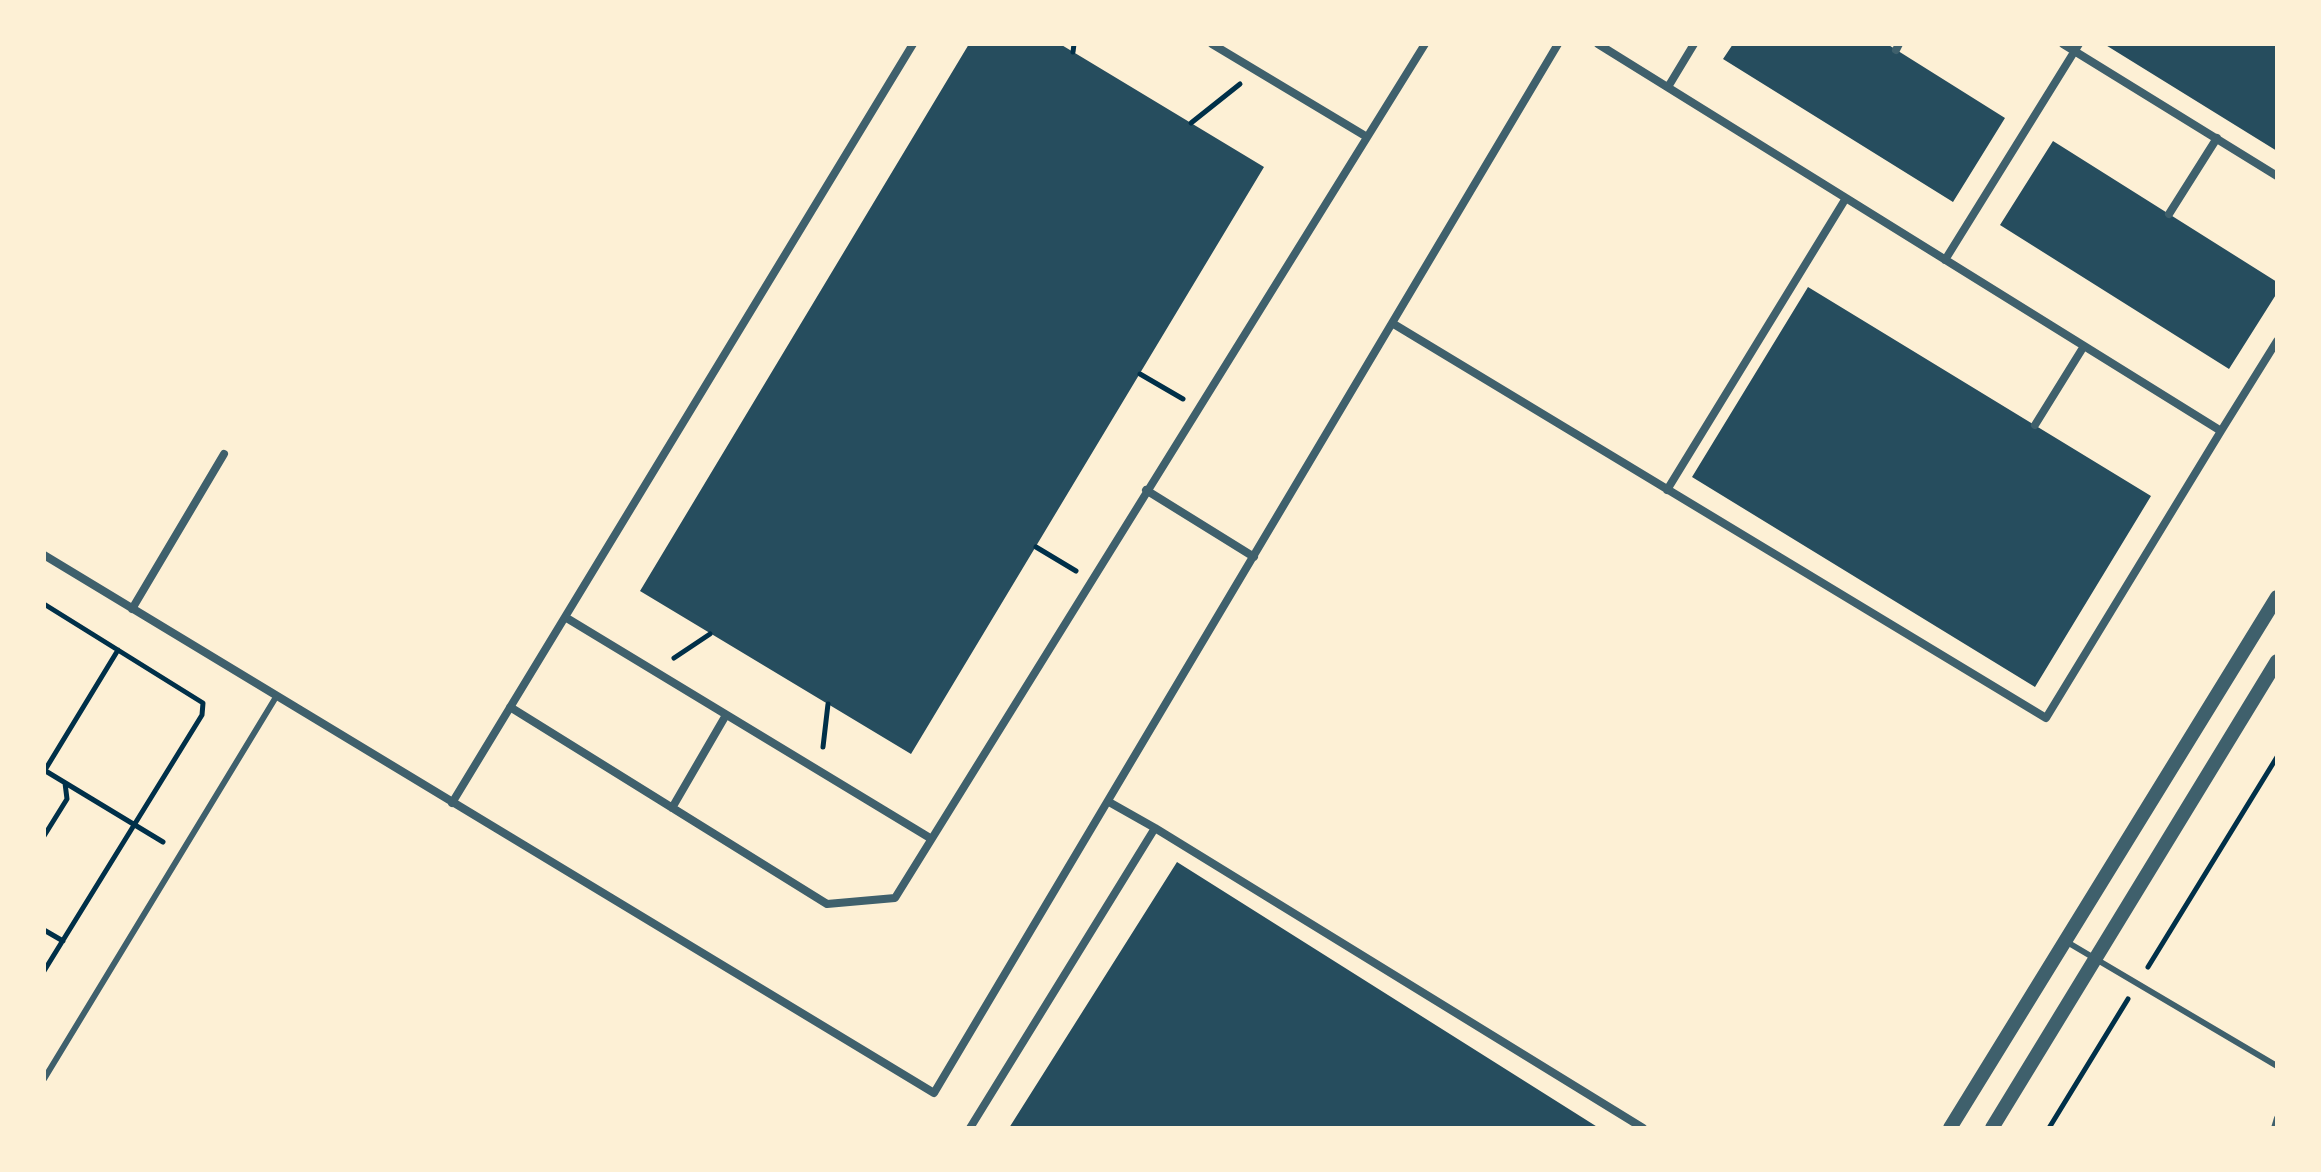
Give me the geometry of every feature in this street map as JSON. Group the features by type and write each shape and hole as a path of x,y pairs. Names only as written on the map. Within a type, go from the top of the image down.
{"street":[{"path":"452,803 913,44"},
{"path":"1212,44 1367,137"},
{"path":"510,707 827,904 895,898 1425,44"},
{"path":"44,555 934,1093 1558,44"},
{"path":"1598,44 2221,431"},
{"path":"1668,87 1694,44"},
{"path":"2063,44 2077,48 2277,176"},
{"path":"1945,260 2077,48"},
{"path":"2169,214 2217,138"},
{"path":"1667,490 1846,198"},
{"path":"1392,323 2046,718 2277,341"},
{"path":"2035,425 2084,346"},
{"path":"132,609 224,454"},
{"path":"1146,490 1254,557"},
{"path":"1950,1128 2277,597"},
{"path":"565,617 930,838"},
{"path":"1992,1128 2277,661"},
{"path":"672,808 726,715"},
{"path":"1109,802 1643,1128"},
{"path":"970,1128 1155,828"}],"lane":[{"path":"44,1079 276,697"},
{"path":"2065,941 2277,1066"},
{"path":"2274,1128 2277,1118"}],"path":[{"path":"1073,52 1074,44"},
{"path":"1191,123 1257,71"},
{"path":"1140,374 1197,408"},
{"path":"1036,547 1090,580"},
{"path":"44,604 203,703 202,715 44,971"},
{"path":"653,671 710,634"},
{"path":"118,650 44,770 181,854"},
{"path":"820,771 828,704"},
{"path":"2049,1128 2277,757"},
{"path":"44,836 67,799 65,783"},
{"path":"44,930 63,941"}],"building":[{"path":"969,44 1060,44 1264,167 911,754 640,591"},
{"path":"1733,44 1887,44 2005,118 1953,202 1723,59"},
{"path":"2104,44 2277,44 2277,151"},
{"path":"2053,141 2277,282 2277,293 2229,369 2000,225"},
{"path":"1808,287 2151,496 2035,687 1692,477"},
{"path":"1177,862 1599,1128 1009,1128"}]}
